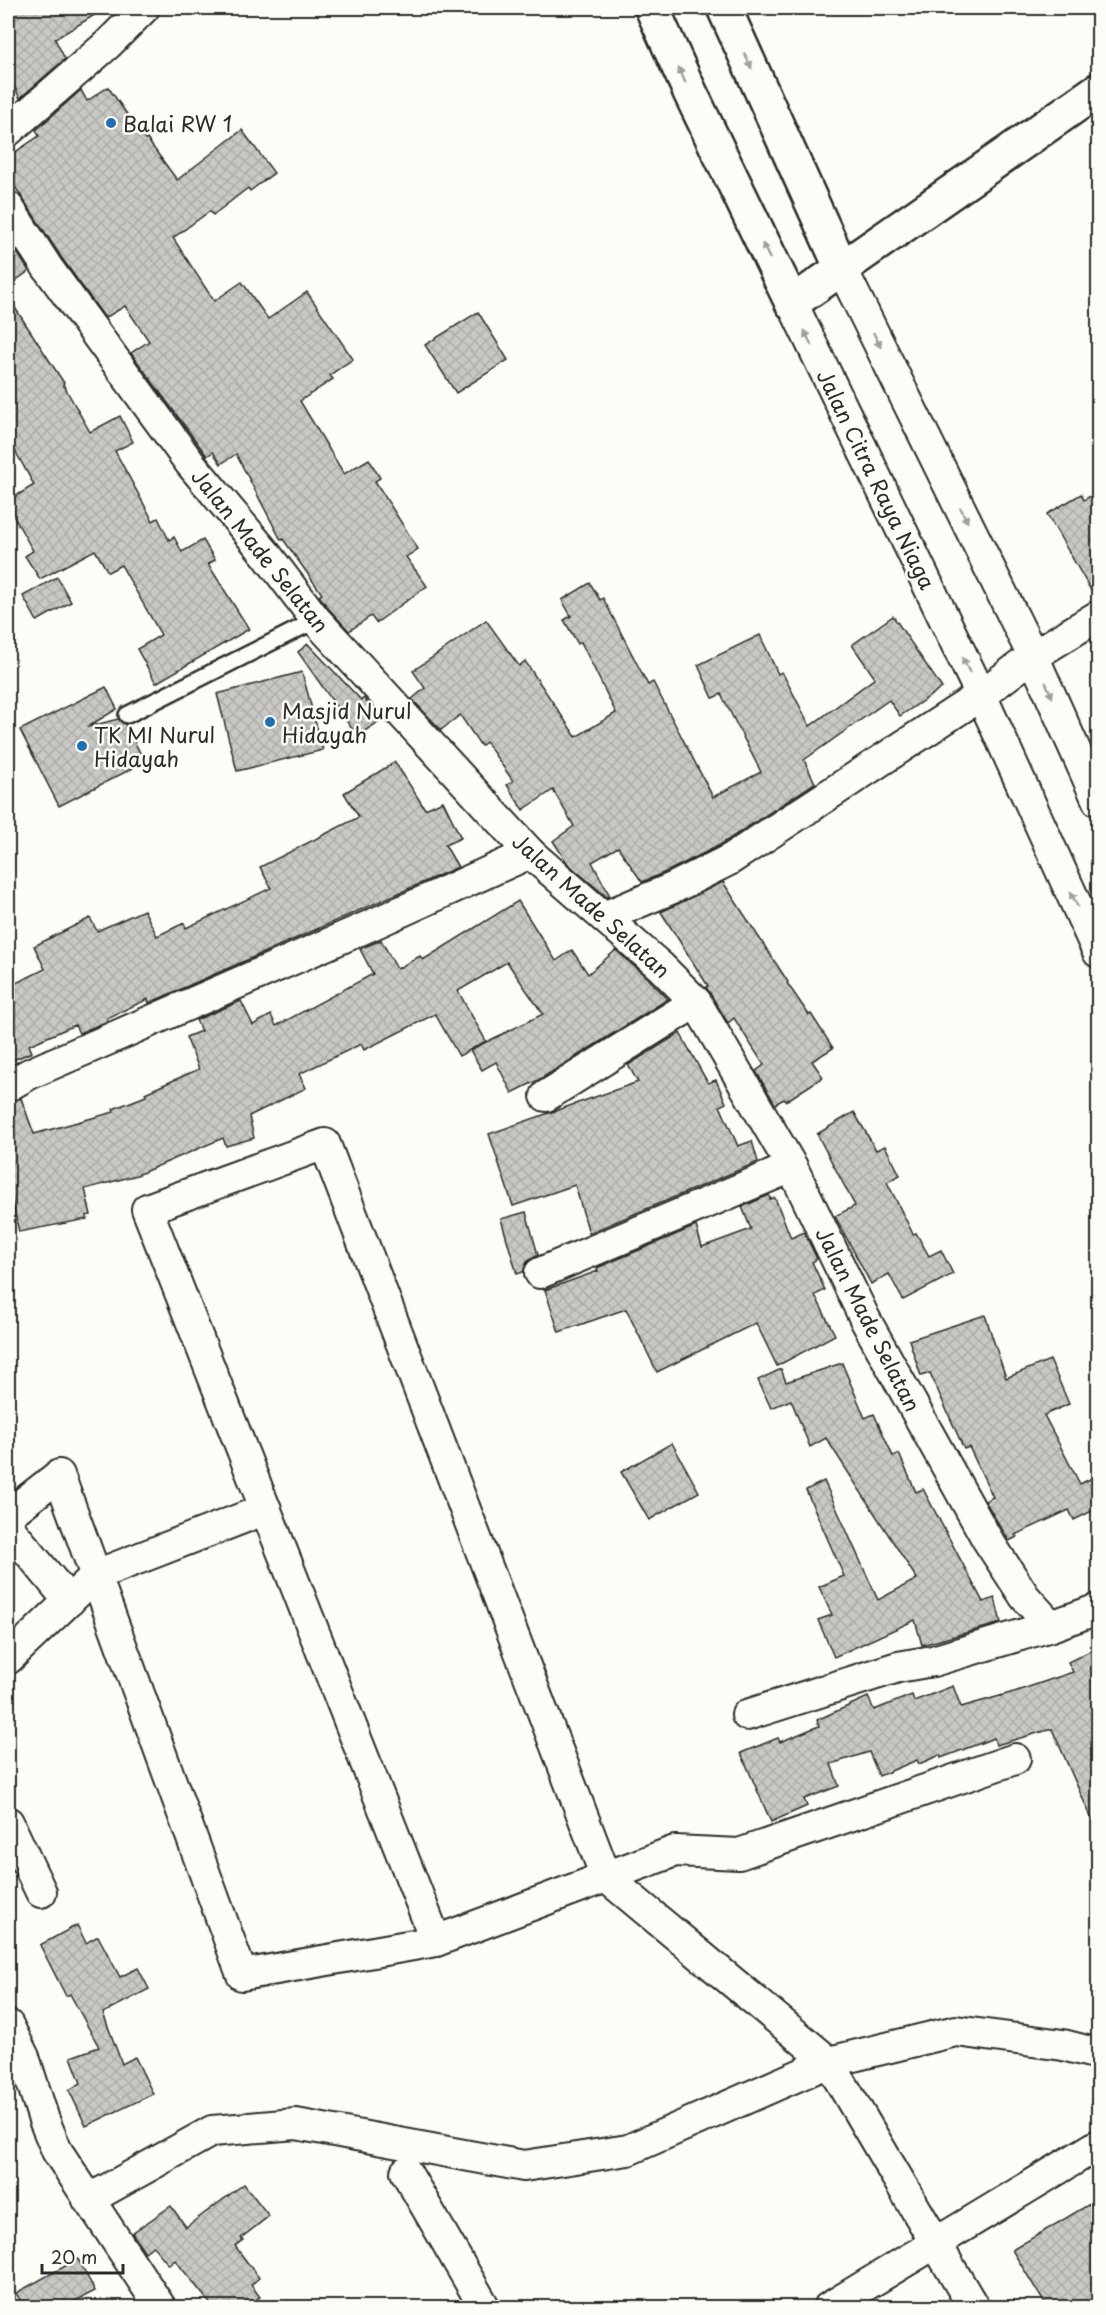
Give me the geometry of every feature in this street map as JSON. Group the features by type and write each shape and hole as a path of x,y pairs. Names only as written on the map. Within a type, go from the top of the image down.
{"street":[{"path":"8,131 108,44 144,8"},
{"name":"Jalan Citra Raya Niaga","path":"652,8 690,92 981,695 1098,952"},
{"path":"724,8 842,269 1033,656 1098,801"},
{"path":"792,303 1098,90"},
{"name":"Jalan Made Selatan","path":"8,207 54,276 190,463 266,554 316,620 530,853 660,966 696,1002 792,1167 866,1321 981,1528 1025,1597 1051,1626"},
{"path":"604,917 675,887 729,860 981,695 1033,656 1098,616"},
{"path":"8,1086 29,1074 369,926 530,853"},
{"path":"546,1096 696,1002"},
{"path":"436,1941 147,1209 326,1144 606,1877 829,2062 974,2307"},
{"path":"540,1273 792,1167"},
{"path":"8,1515 59,1475 242,1975 436,1941 675,1851 739,1854 1015,1759"},
{"path":"8,1659 96,1575 266,1509"},
{"path":"8,1527 69,1601"},
{"path":"747,1715 898,1667 933,1661 1051,1626 1098,1609"},
{"path":"8,1822 41,1892"},
{"path":"8,2025 24,2057 44,2120 57,2151 161,2307"},
{"path":"88,2200 212,2131 296,2124 524,2166 628,2150 829,2062 956,2031 1063,2045 1098,2054"},
{"path":"828,2307 1098,2145"},
{"path":"406,2172 485,2307"}],"lane":[{"path":"127,715 316,620"}],"building":[{"path":"8,8 106,8 55,39 65,59 20,98 8,74"},
{"path":"108,87 145,140 147,139 177,180 242,130 274,173 250,191 248,188 213,215 210,211 173,238 214,301 242,282 268,319 307,292 353,359 330,375 333,379 300,401 344,474 369,459 380,478 375,481 418,549 406,557 427,586 376,623 371,616 349,631 329,609 319,596 322,594 283,539 281,540 236,454 221,464 213,452 207,456 131,353 149,341 125,306 105,318 61,257 8,176 8,157 39,136 36,130 81,90 87,101"},
{"path":"17,252 29,271 8,286 8,259"},
{"path":"8,297 64,383 90,432 120,416 133,442 115,451 153,521 158,518 169,540 174,537 182,552 203,540 215,560 208,564 249,629 156,683 137,649 161,635 121,565 108,572 95,550 40,579 25,556 33,551 8,506 8,501 34,485 8,438"},
{"path":"478,312 508,360 456,393 425,345"},
{"path":"1098,491 1098,599 1096,599 1047,514 1081,494 1084,500"},
{"path":"57,577 71,602 37,621 23,596"},
{"path":"590,583 600,600 603,598 648,685 653,682 713,797 761,772 721,694 713,698 698,665 760,635 778,674 782,672 810,726 875,678 852,645 893,616 942,688 900,716 889,700 804,760 815,783 720,845 668,871 642,882 618,847 592,862 610,896 607,897 568,864 553,841 574,826 553,790 523,810 507,785 513,781 486,742 481,746 460,715 441,730 412,699 425,688 413,671 486,620 519,666 525,661 576,737 616,713 581,642 578,644 564,620 571,616 562,600"},
{"path":"308,644 361,700 364,698 380,721 357,736 298,652"},
{"name":"Masjid Nurul Hidayah","path":"302,672 323,750 237,771 217,694"},
{"name":"TK MI Nurul Hidayah","path":"106,687 117,709 87,727 118,719 125,724 145,762 59,806 20,730"},
{"path":"395,762 425,809 443,801 461,838 445,845 458,867 149,1003 148,999 107,1018 108,1021 79,1033 75,1025 29,1045 32,1052 8,1062 8,987 45,969 34,946 90,918 97,931 144,910 157,936 184,923 186,928 271,888 260,867 359,817 344,793"},
{"path":"723,882 787,983 833,1048 812,1061 823,1077 786,1101 784,1099 775,1104 756,1071 764,1065 734,1018 728,1023 706,987 708,986 661,912"},
{"path":"518,901 556,961 572,950 588,974 616,950 668,999 542,1078 512,1093 496,1062 482,1070 470,1050 543,1014 507,962 458,991 486,1041 459,1056 435,1014 364,1050 361,1044 299,1074 306,1088 249,1116 254,1138 226,1146 223,1138 137,1175 85,1189 91,1215 86,1216 87,1219 19,1232 8,1182 8,1103 21,1098 34,1134 114,1112 113,1109 146,1096 145,1093 199,1069 186,1037 201,1031 196,1020 241,1001 253,1025 271,1015 276,1026 373,974 360,949 381,940 397,969 420,956 423,960"},
{"path":"680,1033 708,1083 716,1080 726,1103 720,1106 738,1146 752,1141 758,1162 589,1233 575,1185 513,1206 489,1134 638,1082 628,1065"},
{"path":"854,1112 876,1150 885,1146 900,1175 887,1182 913,1234 916,1233 929,1256 941,1250 953,1274 903,1300 889,1274 871,1284 835,1216 855,1206 817,1134"},
{"path":"769,1195 770,1199 775,1198 791,1238 804,1232 817,1259 812,1262 825,1290 815,1295 835,1335 777,1366 756,1323 657,1372 626,1309 559,1332 545,1290 598,1271 597,1268 696,1226 702,1247 751,1229 742,1207"},
{"path":"526,1212 538,1255 527,1262 523,1272 517,1274 501,1219"},
{"path":"985,1315 1006,1378 1050,1360 1069,1404 1044,1415 1080,1484 1098,1475 1098,1508 1074,1520 1069,1510 1015,1535 1017,1537 1009,1541 985,1501 993,1497 969,1447 964,1449 930,1373 921,1376 909,1340"},
{"path":"842,1363 865,1418 874,1414 893,1456 899,1454 916,1492 923,1489 983,1602 995,1598 1001,1623 922,1645 915,1620 834,1657 818,1620 832,1615 819,1587 844,1576 806,1490 824,1481 878,1600 917,1579 826,1438 810,1447 791,1400 771,1408 758,1380 781,1369 786,1382"},
{"path":"672,1443 699,1492 649,1520 621,1472"},
{"path":"1098,1647 1098,1833 1052,1729 996,1745 994,1738 941,1758 940,1755 919,1764 917,1760 879,1776 869,1752 831,1764 839,1786 804,1799 807,1806 771,1822 741,1753 778,1738 780,1742 819,1726 817,1720 868,1697 874,1710 912,1695 914,1701 953,1686 961,1707 1014,1692 1073,1672 1068,1662"},
{"path":"77,1925 86,1943 98,1936 120,1977 138,1968 149,1989 103,2013 122,2064 135,2057 153,2094 86,2126 69,2090 81,2083 71,2057 99,2047 70,1994 66,1996 40,1945"},
{"path":"244,2184 269,2216 241,2238 243,2240 235,2246 259,2278 251,2285 260,2297 257,2299 263,2307 213,2307 175,2260 169,2265 153,2246 145,2252 132,2233 171,2206 186,2227"},
{"path":"1098,2199 1098,2307 1047,2307 1012,2250"},
{"path":"78,2259 95,2291 64,2307 24,2307 16,2293"}],"place":[{"name":"Balai RW 1","path":"111,123"},
{"name":"Masjid Nurul Hidayah","path":"270,722"},
{"name":"TK MI Nurul Hidayah","path":"82,746"}]}
